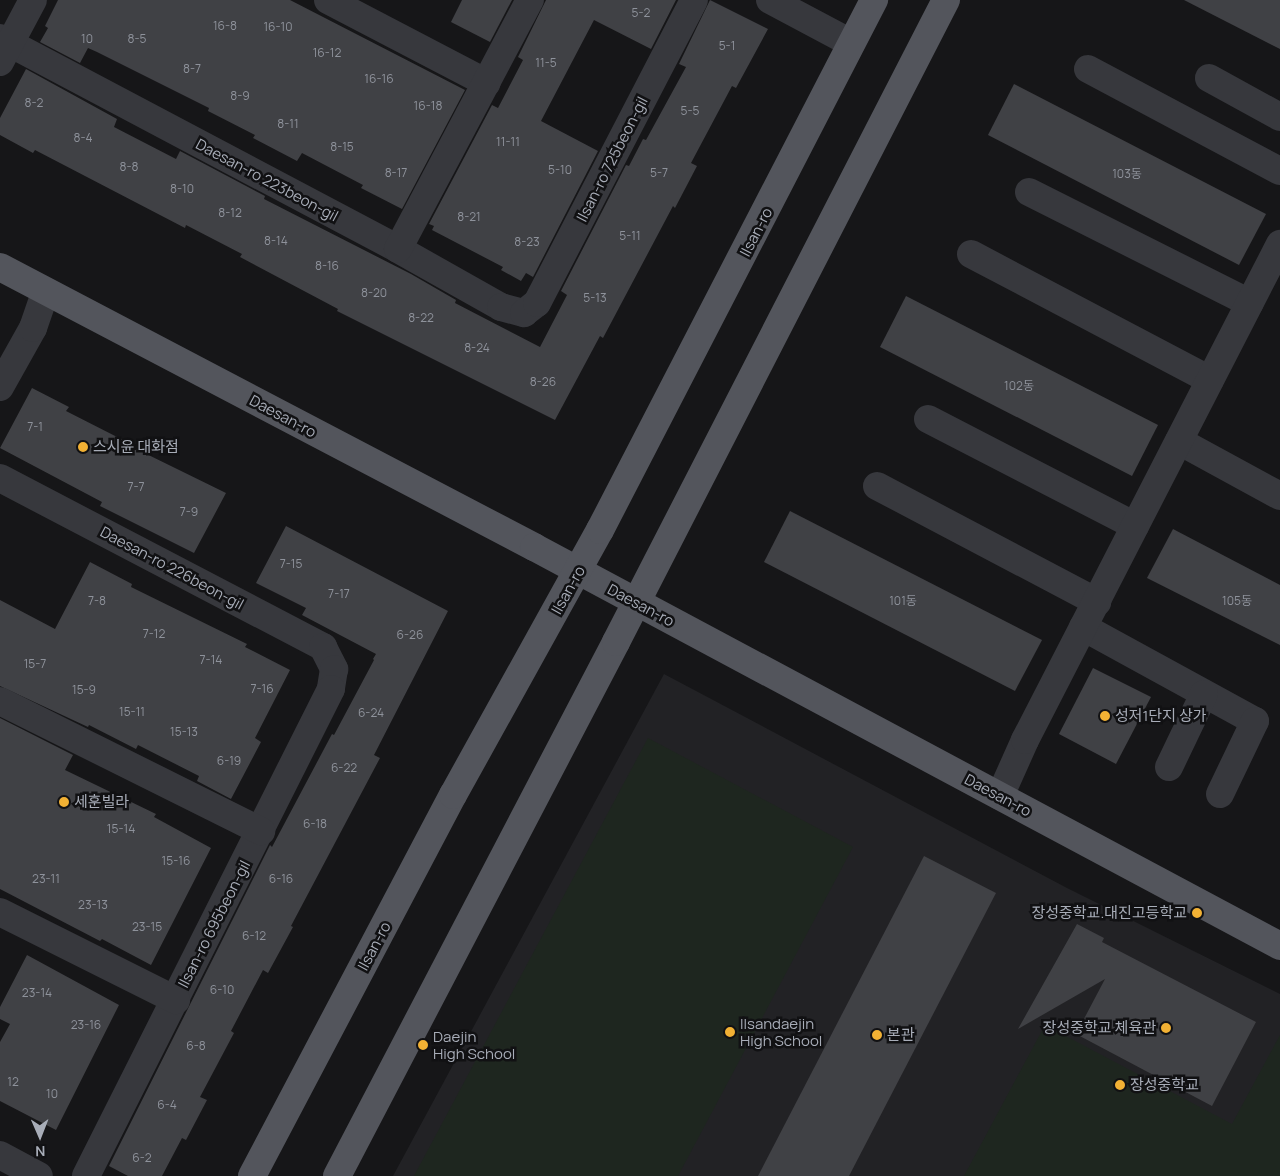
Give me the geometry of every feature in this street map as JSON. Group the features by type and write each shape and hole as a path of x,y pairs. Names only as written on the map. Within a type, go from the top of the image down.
{"main road":[{"name":"Ilsan-ro","path":"252,1176 453,795 578,572 749,246 874,0"},
{"path":"336,1176 636,602 946,0"},
{"name":"Daesan-ro","path":"0,267 636,602 1280,946"}],"street":[{"name":"Daesan-ro 223beon-gil","path":"33,0 3,48 398,249 501,307 524,313"},
{"path":"328,0 487,83"},
{"path":"398,249 530,0"},
{"name":"Ilsan-ro 725beon-gil","path":"524,313 537,303 694,0"},
{"path":"770,0 851,43"},
{"path":"1088,68 1280,171"},
{"path":"1209,78 1280,117"},
{"path":"1029,192 1250,303"},
{"path":"1000,796 1083,627 1280,244"},
{"path":"971,254 1210,380"},
{"path":"0,387 33,328 46,291"},
{"path":"928,419 1135,526"},
{"path":"1179,441 1280,496"},
{"name":"Daesan-ro 226beon-gil","path":"0,478 323,647 334,669"},
{"path":"877,486 1096,602"},
{"path":"1083,627 1255,722 1220,794"},
{"name":"Ilsan-ro 695beon-gil","path":"86,1176 331,689 334,669"},
{"path":"1169,767 1204,694"},
{"path":"0,701 261,831"},
{"path":"0,912 176,1000"},
{"path":"0,1155 39,1176"}],"shaded area":[{"name":"Ilsandaejin High School","path":"664,674 1067,888 1280,994 1280,1176 393,1176"},
{"path":"648,738 853,847 678,1176 414,1176"},
{"path":"1045,1025 1232,1124 1280,1035 1280,1176 964,1176"}],"building":[{"path":"58,0 290,0 465,90 402,209 361,188 363,185 302,153 297,161 253,138 255,135 208,111 209,108 97,52 88,48 80,63 40,42 48,28 45,26"},
{"path":"462,0 512,0 490,42 451,22"},
{"path":"546,0 676,0 651,49 594,20 541,121 598,151 533,277 526,273 521,281 501,270 503,267 432,230 434,226 429,224 492,105 498,108 523,60 518,57"},
{"path":"710,0 768,29 736,88 732,86 691,163 697,166 675,208 673,206 603,338 600,336 555,420 337,311 338,309 240,257 242,254 186,225 185,228 35,150 33,153 0,135 0,118 26,69 117,119 114,127 176,159 180,151 265,196 264,199 411,274 456,300 455,303 540,347 567,295 561,291 626,165 629,166 643,139 646,140 686,67 679,64"},
{"path":"1184,0 1280,0 1280,49"},
{"path":"1014,84 1266,214 1239,265 988,135"},
{"path":"906,296 1158,425 1132,476 880,347"},
{"path":"32,388 69,407 66,411 123,440 122,442 226,493 194,553 100,506 102,502 0,448"},
{"path":"790,511 1042,640 1015,691 764,562"},
{"path":"286,526 448,611 374,755 380,758 291,926 293,927 268,973 263,970 231,1031 234,1033 200,1097 207,1100 186,1140 182,1138 162,1176 128,1176 109,1166 270,845 272,847 376,654 302,615 306,608 256,583"},
{"path":"1173,529 1280,585 1280,645 1147,578"},
{"path":"90,562 132,584 131,587 247,644 245,647 290,670 255,738 261,742 231,799 197,781 199,776 138,745 136,749 89,725 88,727 0,686 0,600 55,629"},
{"name":"성저1단지 상가","path":"1093,668 1151,697 1116,764 1059,734"},
{"path":"0,718 73,755 65,770 156,814 154,817 211,848 151,965 0,889"},
{"name":"본관","path":"924,856 996,893 849,1176 758,1176"},
{"name":"장성중학교 체육관","path":"1077,924 1104,938 1102,942 1256,1022 1212,1106 1076,1034 1105,979 1018,1029"},
{"path":"27,955 119,1005 56,1130 0,1101 0,1042 10,1024 0,1019 0,1007"}],"place":[{"name":"스시윤 대화점","path":"83,447"},
{"name":"성저1단지 상가","path":"1105,716"},
{"name":"세훈빌라","path":"64,802"},
{"name":"장성중학교.대진고등학교","path":"1197,913"},
{"name":"장성중학교 체육관","path":"1166,1028"},
{"name":"Ilsandaejin High School","path":"730,1032"},
{"name":"본관","path":"877,1035"},
{"name":"Daejin High School","path":"423,1045"},
{"name":"장성중학교","path":"1120,1085"}]}
